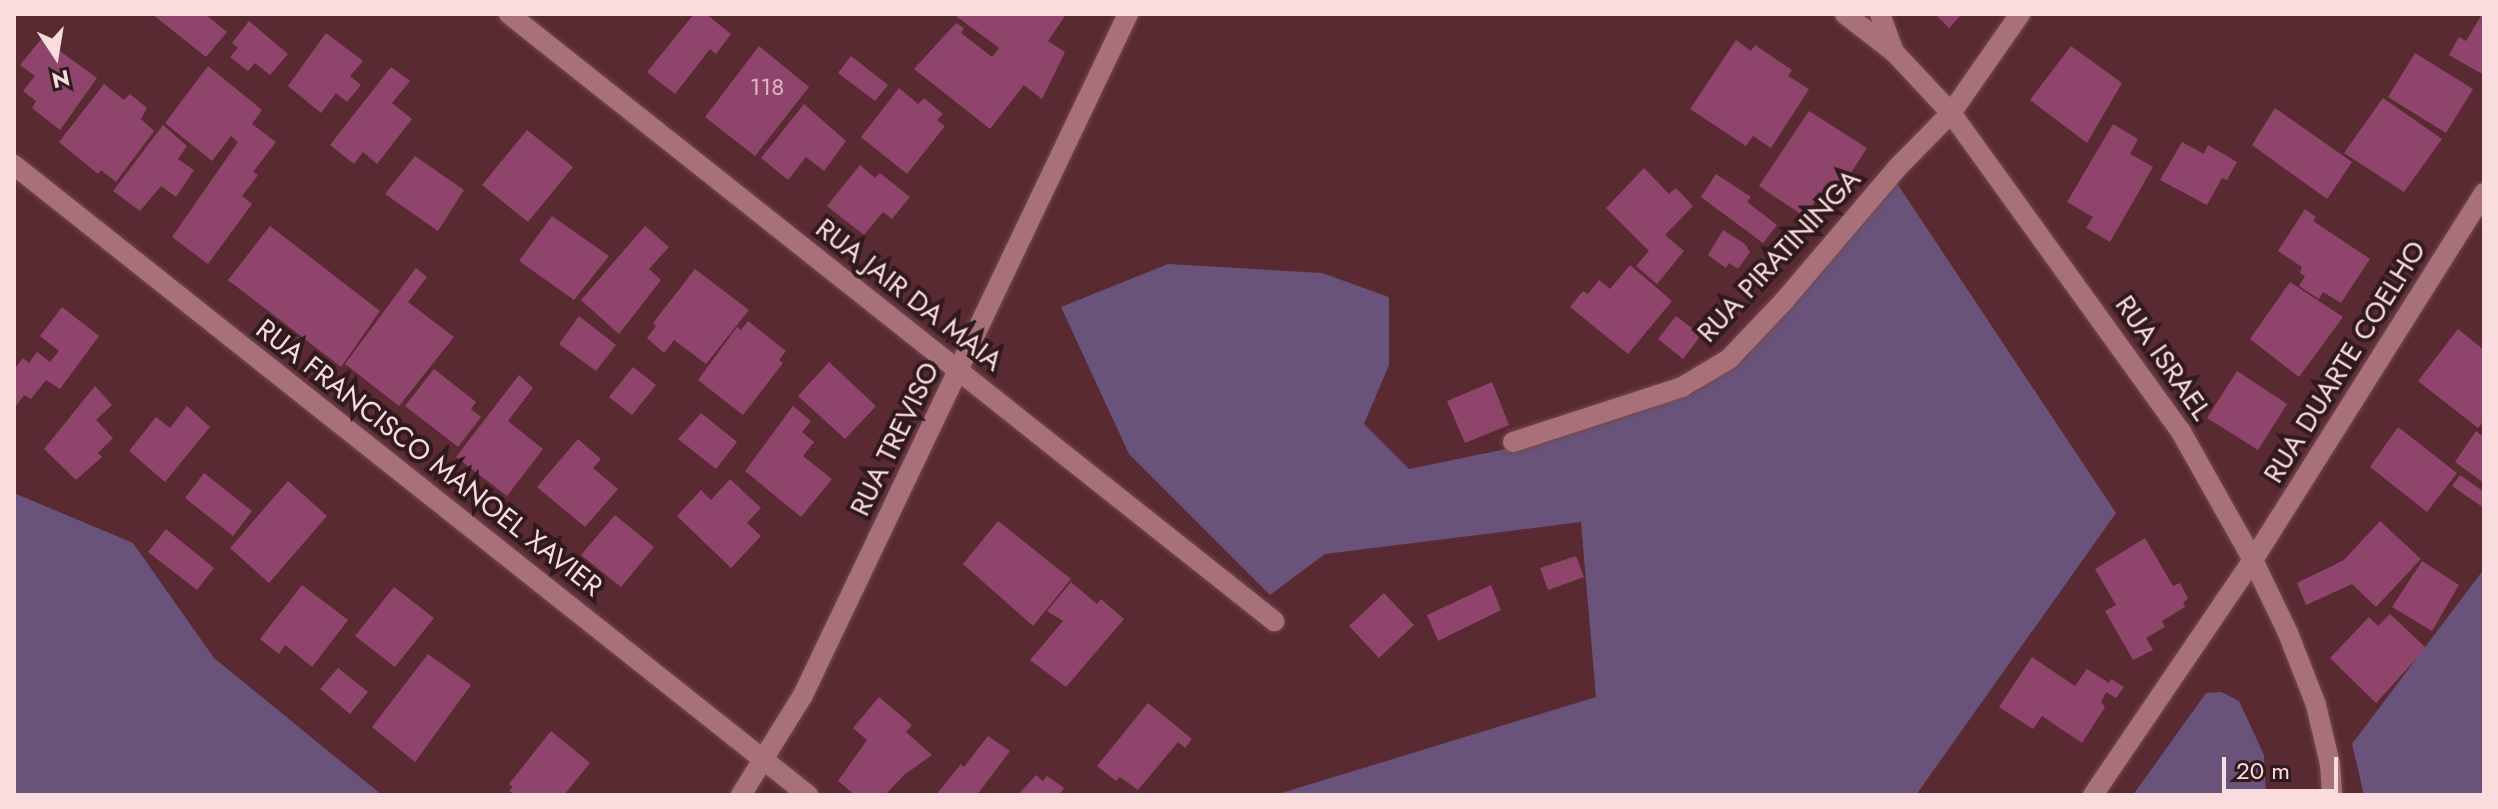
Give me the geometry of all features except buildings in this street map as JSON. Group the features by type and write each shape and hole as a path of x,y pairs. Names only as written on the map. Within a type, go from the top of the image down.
{"street":[{"name":"RUA JAIR DA MAIA","path":"509,14 1274,621"},
{"name":"RUA TREVISO","path":"741,795 803,695 1128,14"},
{"name":"RUA ISRAEL","path":"1845,14 1894,52 1951,113 2180,430 2253,560 2316,705 2330,764 2332,795"},
{"path":"1880,14 1894,52"},
{"name":"RUA PIRATININGA","path":"1513,442 1682,387 1729,359 1784,301 1898,167 1951,113 2020,14"},
{"name":"RUA FRANCISCO MANOEL XAVIER","path":"14,165 808,795"},
{"name":"RUA DUARTE COELHO","path":"2093,795 2253,560 2484,193"}],"shaded area":[{"path":"1896,182 2116,513 1916,795 1275,795 1596,697 1581,522 1325,554 1270,595 1129,454 1061,307 1168,264 1322,273 1389,297 1389,365 1364,424 1409,469 1516,447 1692,394 1738,361"},
{"path":"14,493 133,543 214,658 382,795 14,795"},
{"path":"2484,569 2484,795 2364,795 2352,744"},
{"path":"2221,692 2239,701 2264,755 2266,795 2133,795 2206,693"}]}
